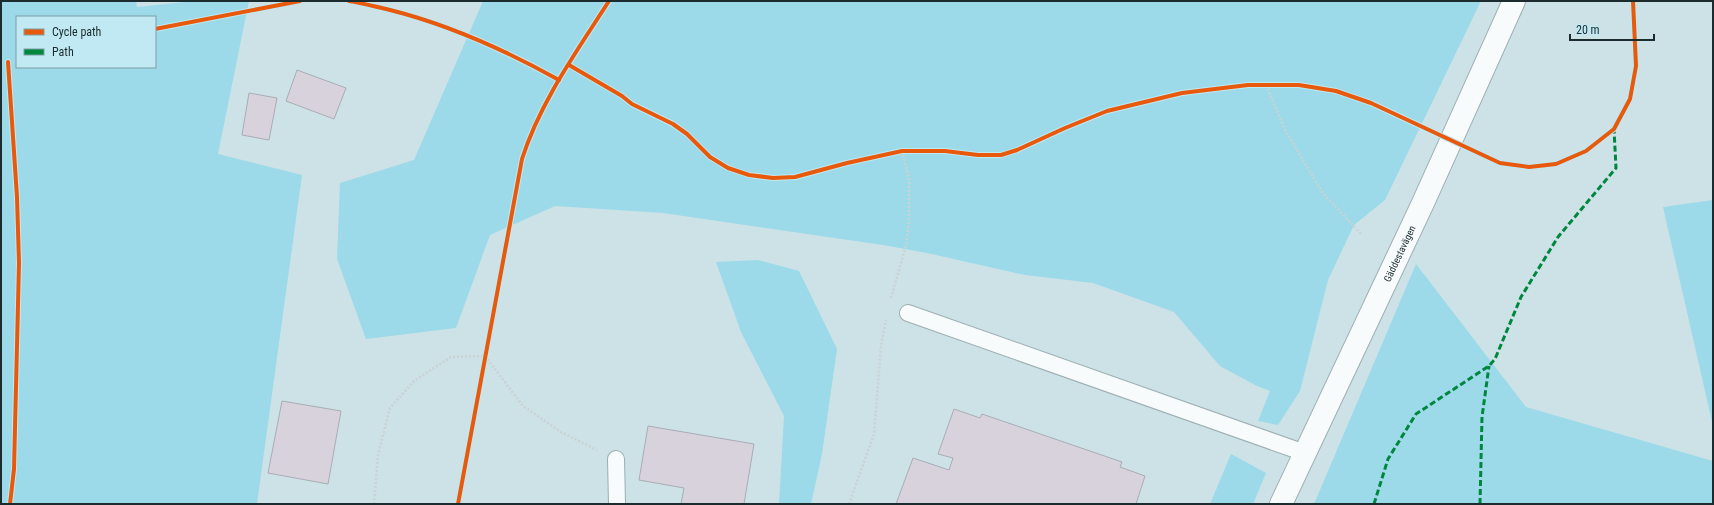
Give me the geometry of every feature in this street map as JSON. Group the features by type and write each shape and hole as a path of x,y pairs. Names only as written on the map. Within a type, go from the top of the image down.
{"street":[{"name":"Gäddestavägen","path":"1281,504 1423,203 1514,1"}],"lane":[{"path":"908,313 1305,454"},
{"path":"616,459 617,504"}],"path":[{"path":"1260,85 1272,85"},
{"path":"1266,85 1285,130 1323,193 1362,235"},
{"path":"891,299 906,245 909,219 909,179 902,151"},
{"path":"894,153 909,151"},
{"path":"849,504 874,434 881,345 888,314"},
{"path":"484,364 486,348"},
{"path":"485,356 523,406 561,432 616,459"},
{"path":"374,504 378,455 390,408 414,381 451,357 485,356"}],"shaded area":[{"path":"1,1 136,1 137,7 195,1 249,1 218,154 302,175 257,504 1,504"},
{"path":"483,1 1481,1 1385,200 1354,225 1328,280 1300,391 1278,425 1258,421 1270,391 1257,386 1220,366 1174,312 1093,283 1025,275 927,253 883,245 663,213 555,206 490,235 456,328 366,339 337,259 340,183 414,160"},
{"path":"1713,200 1713,426 1663,207"},
{"path":"758,260 799,271 837,349 822,454 811,504 779,504 784,416 741,332 716,262"},
{"path":"1416,264 1526,407 1713,461 1713,504 1314,504"},
{"path":"1231,454 1266,473 1253,504 1210,504"}],"building":[{"path":"297,70 346,88 334,119 286,101"},
{"path":"249,93 277,98 269,140 242,135"},
{"path":"282,401 341,411 328,484 268,473"},
{"path":"954,409 980,418 982,414 1122,462 1120,467 1145,476 1136,504 896,504 913,458 949,470 953,458 938,454"},
{"path":"648,426 754,444 744,504 681,504 684,488 639,480"}],"marked path":[{"path":"1374,504 1388,459 1416,414 1489,366 1495,359 1521,297 1558,237 1616,168 1614,129"},
{"path":"1480,504 1482,417 1489,366"}],"cycle path":[{"path":"156,29 300,1"},
{"path":"349,1 412,16 456,31 477,39 559,80"},
{"path":"458,504 522,159 539,117 560,77 609,1"},
{"path":"569,65 622,96 632,104 673,124 687,134 710,157 728,168 749,175 773,178 795,177 847,163 902,151 945,151 978,155 1001,155 1017,150 1107,111 1182,93 1248,85 1299,85 1336,91 1371,103 1500,163 1529,167 1556,164 1586,151 1614,129 1630,99 1636,66 1633,1"},
{"path":"8,62 17,197 19,263 14,469 10,504"}]}
